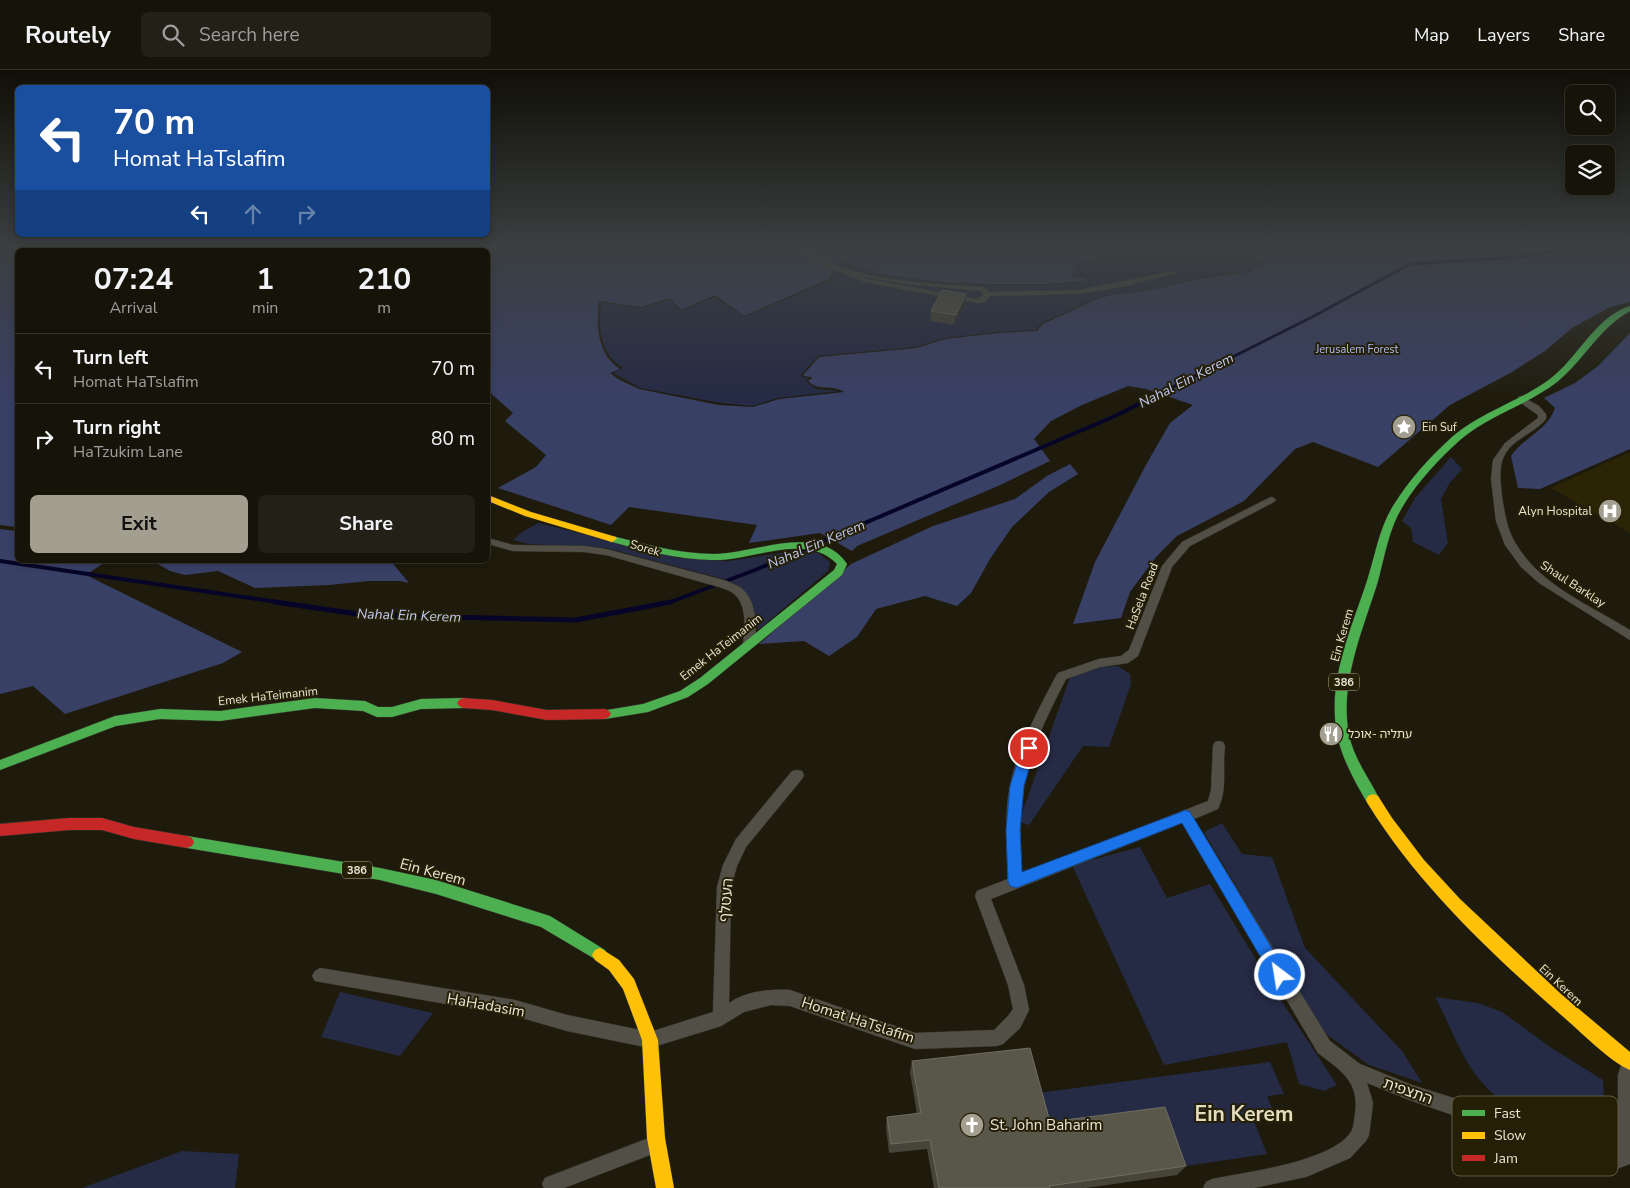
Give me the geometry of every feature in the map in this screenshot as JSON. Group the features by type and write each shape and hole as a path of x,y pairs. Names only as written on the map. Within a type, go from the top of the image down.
{"main road":[{"name":"Ein Kerem","path":"1630,308 1622,311 1601,328 1572,364 1538,391 1481,419 1465,432 1417,481 1396,510 1387,533 1346,669 1342,694 1344,735 1360,778 1377,808 1403,846 1472,922 1587,1028 1630,1063"},
{"name":"Emek HaTeimanim","path":"0,765 115,721 160,714 220,716 316,703 365,706 377,712 392,712 421,704 478,703 510,706 541,714 585,716 644,709 684,694 704,681 838,572 842,564 830,550 801,545 736,556 669,553 581,530 507,507 490,499"},
{"name":"Ein Kerem","path":"0,830 68,824 102,824 134,833 380,874 440,888 544,921 587,945 614,966 629,984 650,1040 657,1144 665,1188"}],"street":[{"path":"967,299 983,299"},
{"name":"Shaul Barklay","path":"1522,399 1540,411 1542,419 1505,447 1497,460 1497,503 1507,536 1519,557 1533,574 1630,636"},
{"name":"HaSela Road","path":"1016,882 1013,830 1017,786 1035,730 1062,676 1099,663 1124,660 1134,653 1167,566 1186,544 1271,500"},
{"name":"Sorek","path":"490,542 513,548 584,549 606,552 723,584 738,591 745,602 751,629 749,644"},
{"name":"Homat HaTslafim","path":"650,1040 721,1018 740,1005 771,997 790,998 915,1041 997,1038 1014,1022 1021,1010 1016,985 982,896 1213,805 1218,795 1216,757 1219,746"},
{"name":"העטלף","path":"721,1018 724,887 730,865 741,843 797,775"},
{"path":"1185,816 1324,1047 1354,1070 1366,1104 1360,1135 1344,1152 1306,1168 1212,1188"},
{"name":"HaHadasim","path":"320,976 515,1008 567,1022 650,1040"},
{"name":"התצפית","path":"1618,1159 1627,1156 1626,1075 1630,1063"},
{"name":"התצפית","path":"1354,1070 1412,1093 1452,1106"},
{"path":"551,1184 657,1144"}],"shaded area":[{"path":"669,299 680,311 710,299 718,299 744,317 786,299 1095,299 1042,323 1036,330 945,338 916,347 818,356 801,375 809,378 806,381 816,389 840,391 778,398 753,406 720,403 640,388 613,373 623,368 615,362 605,348 600,321 601,302 641,308"},
{"name":"Alyn Hospital","path":"1630,452 1630,533 1551,488"},
{"path":"1451,457 1462,469 1449,484 1441,499 1448,543 1439,555 1413,542 1411,528 1402,521 1415,498"},
{"path":"538,523 679,558 728,561 800,550 818,553 830,562 828,571 758,630 752,607 746,596 727,580 606,548 528,544 513,540 522,532"},
{"path":"1118,666 1130,674 1131,684 1109,747 1083,746 1029,825 1019,822 1070,677 1097,667"},
{"path":"1222,823 1242,854 1272,857 1305,948 1402,1051 1422,1083 1369,1065 1323,1032 1204,832"},
{"path":"1140,847 1167,898 1210,884 1284,1005 1337,1085 1324,1091 1299,1084 1287,1042 1164,1065 1072,865"},
{"path":"340,992 433,1013 400,1056 321,1037"},
{"path":"1435,997 1478,1003 1502,1012 1550,1047 1603,1080 1604,1096 1496,1096 1479,1079 1460,1049"},
{"path":"1270,1062 1284,1094 1267,1096 1275,1116 1253,1119 1267,1154 1179,1167 1047,1128 1038,1093"},
{"path":"182,1151 239,1154 235,1188 82,1188"}],"green space":[{"name":"Jerusalem Forest","path":"0,299 15,299 15,527 0,525"},
{"name":"Jerusalem Forest","path":"490,299 666,299 641,307 599,301 598,329 602,347 612,363 620,369 610,373 639,389 719,405 753,407 779,399 844,392 835,388 816,386 808,381 811,377 803,375 819,357 917,348 945,339 1037,331 1043,324 1097,299 1630,299 1630,302 1610,307 1572,328 1545,351 1512,372 1450,405 1378,467 1313,442 1295,449 1244,501 1177,536 1156,557 1130,592 1121,618 1073,624 1095,562 1147,463 1170,423 1193,405 1146,389 1128,386 1082,405 1051,421 1034,439 1050,461 998,486 857,546 852,551 820,533 749,543 757,525 629,507 611,525 498,488 536,467 546,455 505,421 513,413 490,393"},
{"name":"Jerusalem Forest","path":"671,299 706,299 681,310"},
{"name":"Jerusalem Forest","path":"721,299 783,299 744,316"},
{"path":"1630,333 1630,449 1540,489 1518,488 1511,456 1552,416 1555,408 1544,398 1575,383 1598,366"},
{"path":"1070,464 1078,474 1049,492 1012,527 990,559 971,593 957,606 925,596 876,609 857,637 829,656 804,641 759,644 851,564 933,526 1015,499 1047,476"},
{"path":"0,529 15,531 15,563 104,563 86,575 242,652 223,663 65,714 33,686 0,694"},
{"path":"156,563 392,563 409,583 369,581 329,585 255,588 218,571 185,575 170,571"}],"building":[{"path":"937,299 964,299 956,315 931,311"},
{"name":"St. John Baharim","path":"1030,1048 1050,1122 1165,1107 1186,1166 1049,1186 1050,1188 939,1188 930,1140 891,1144 887,1117 921,1113 912,1061"}],"waterway":[{"name":"Nahal Ein Kerem","path":"1141,403 1345,299"},
{"name":"Nahal Ein Kerem","path":"670,602 755,570 1115,416 1141,403"},
{"name":"Nahal Ein Kerem","path":"0,561 284,603"},
{"name":"Nahal Ein Kerem","path":"275,602 365,615 576,620 670,602"}],"traffic: fast":[{"path":"1373,800 1355,769 1345,743 1341,716 1341,698 1343,679 1353,642 1385,536 1398,506 1418,479 1457,438 1480,421 1554,380 1573,362 1608,322 1630,308"},
{"path":"605,714 644,709 684,694 704,681 838,572 842,564 827,551 810,546 784,547 714,557 663,551 612,539"},
{"path":"0,765 115,721 160,714 220,716 315,703 365,706 377,712 392,712 421,704 463,703"},
{"path":"187,842 380,874 436,887 545,921 600,955"}],"traffic: slow":[{"path":"490,499 528,514 612,539"},
{"path":"1373,800 1387,823 1419,865 1455,904 1493,942 1556,999 1630,1062"},
{"path":"600,955 614,965 629,984 650,1040 656,1138 665,1188"}],"traffic: jam":[{"path":"463,703 492,705 547,715 605,714"},
{"path":"0,830 69,824 102,824 134,833 187,842"}],"place":[{"name":"Ein Suf","path":"1404,427"},
{"name":"Alyn Hospital","path":"1610,511"},
{"name":"עתליה -אוכל","path":"1331,734"},
{"name":"St. John Baharim","path":"972,1125"}],"district":[{"name":"Ein Kerem","path":"1244,1114"}],"route":[{"path":"1029,748 1017,786 1013,830 1016,882 1185,816 1280,975"}]}
